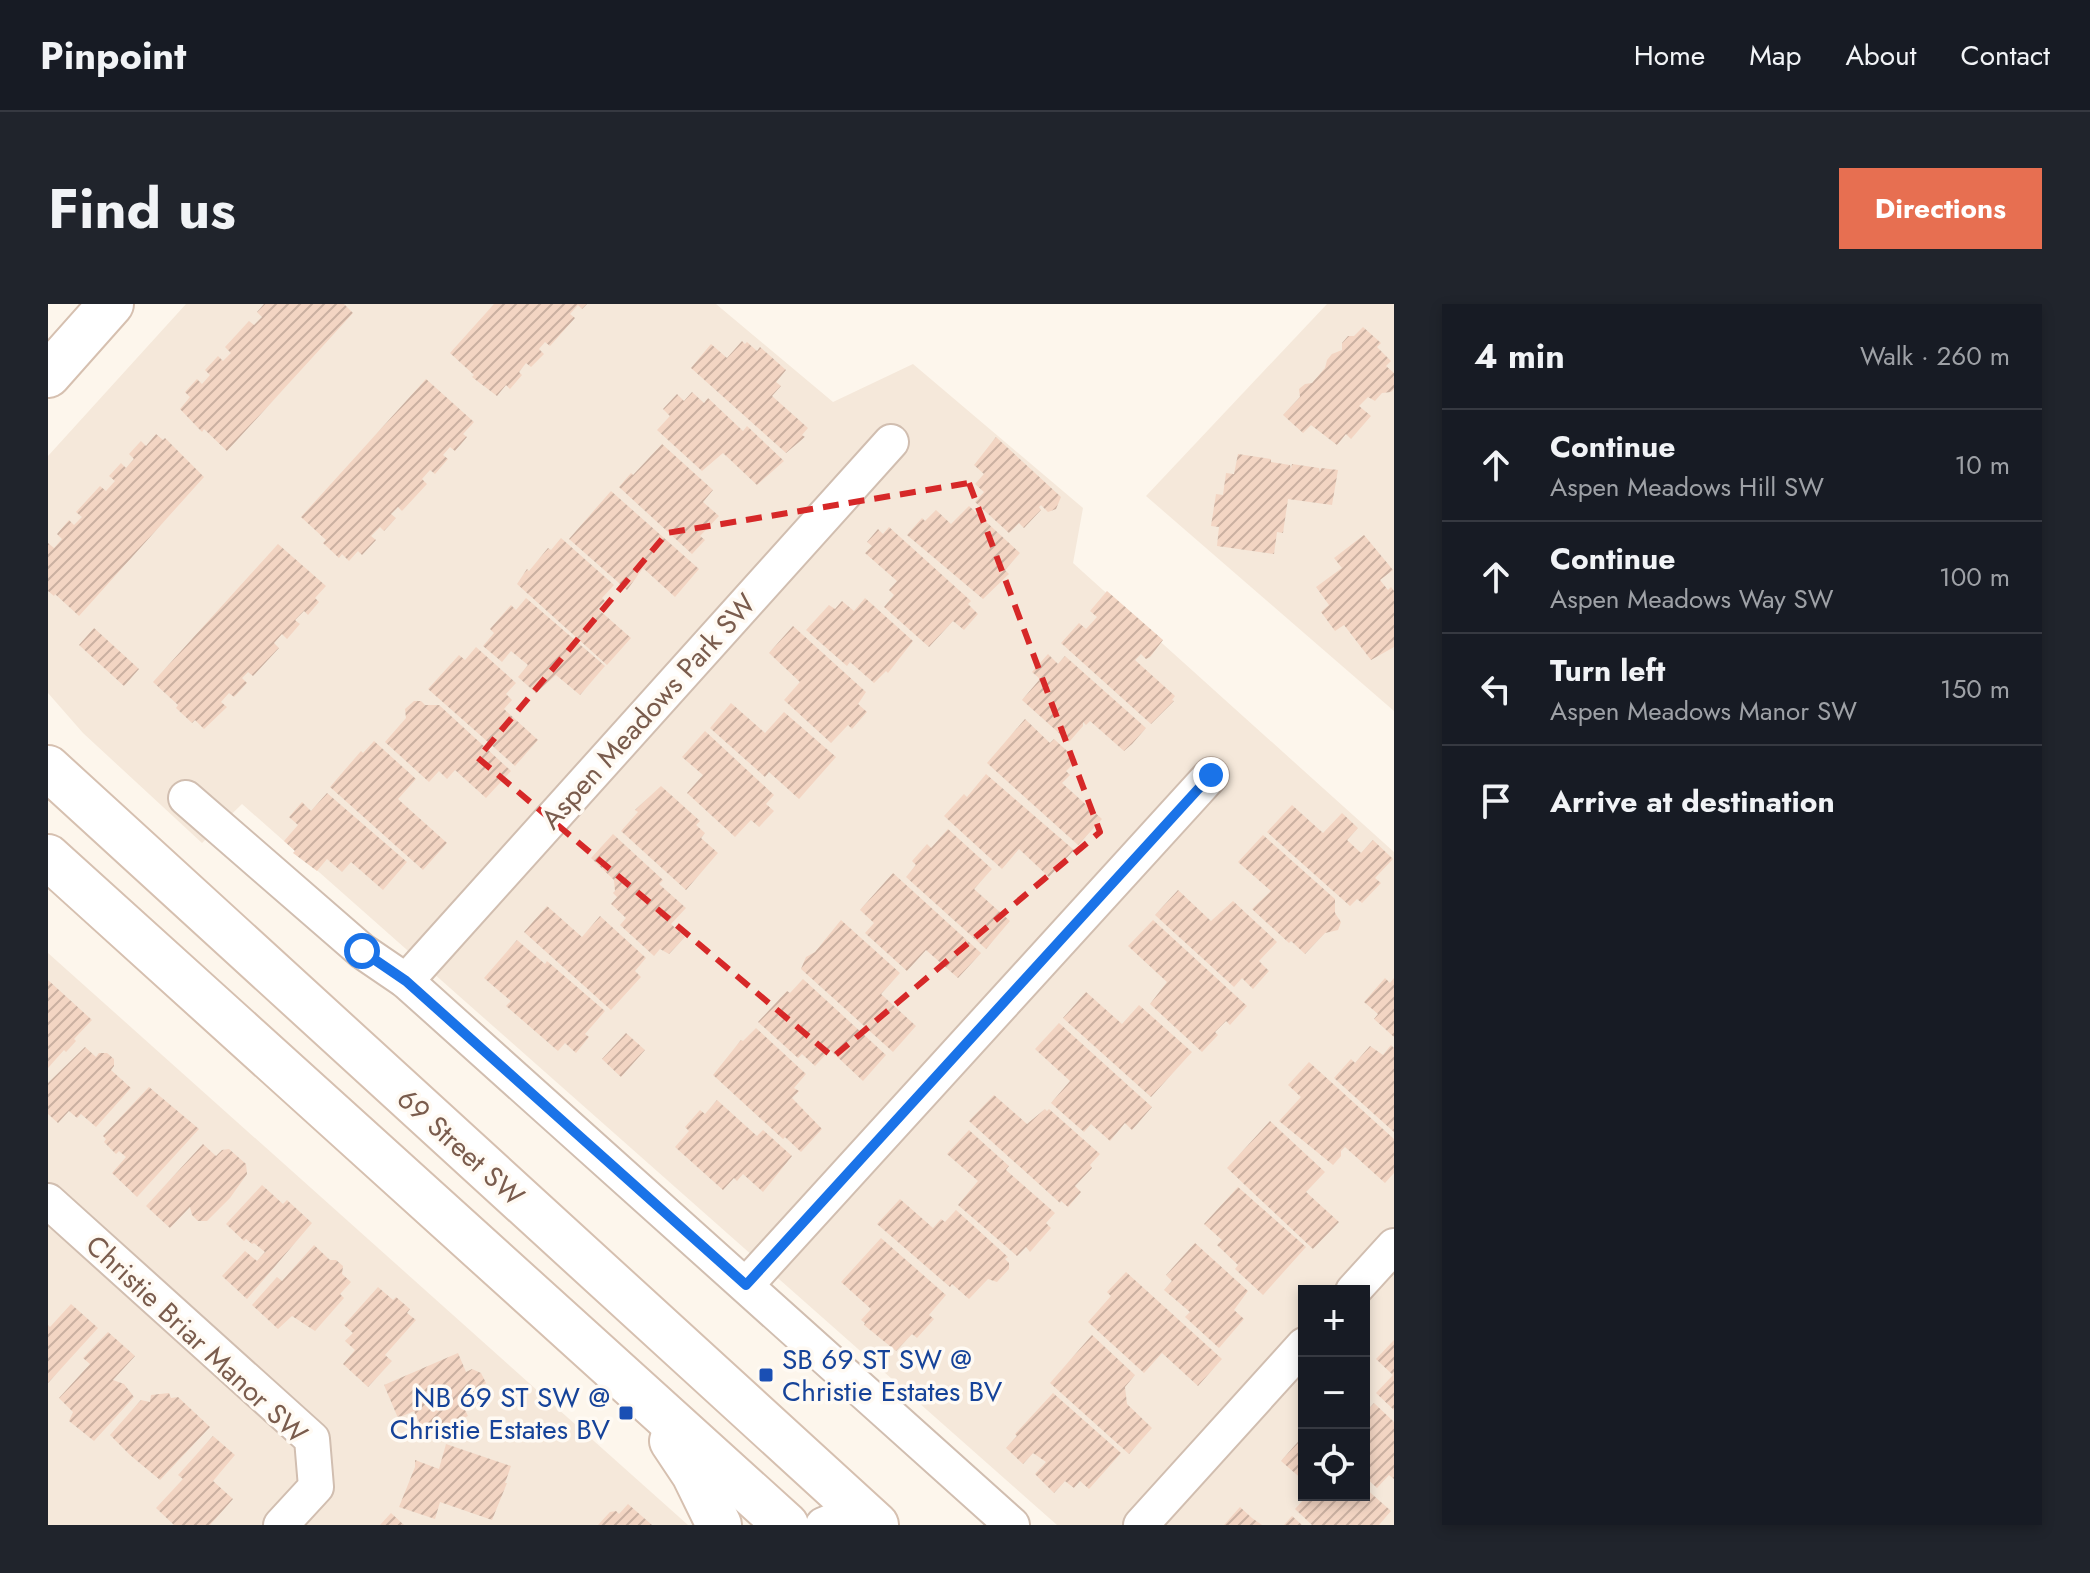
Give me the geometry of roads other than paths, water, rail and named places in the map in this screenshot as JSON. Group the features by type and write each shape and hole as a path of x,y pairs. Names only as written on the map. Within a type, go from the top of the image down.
{"main road":[{"path":"48,375 103,311"},
{"name":"69 Street SW","path":"48,768 852,1521"},
{"path":"48,857 786,1525"},
{"path":"642,1395 694,1474 719,1525"}],"street":[{"name":"Aspen Meadows Park SW","path":"406,981 891,442"},
{"path":"746,1285 1211,775"},
{"path":"186,798 362,951 406,981 1012,1525"},
{"name":"Christie Briar Manor SW","path":"48,1201 312,1439 316,1487 281,1525"},
{"path":"1358,1285 1394,1246"},
{"path":"1141,1525 1298,1352"}],"place":[{"name":"SB 69 ST SW @ Christie Estates BV","path":"766,1375"},
{"name":"NB 69 ST SW @ Christie Estates BV","path":"626,1413"}]}
